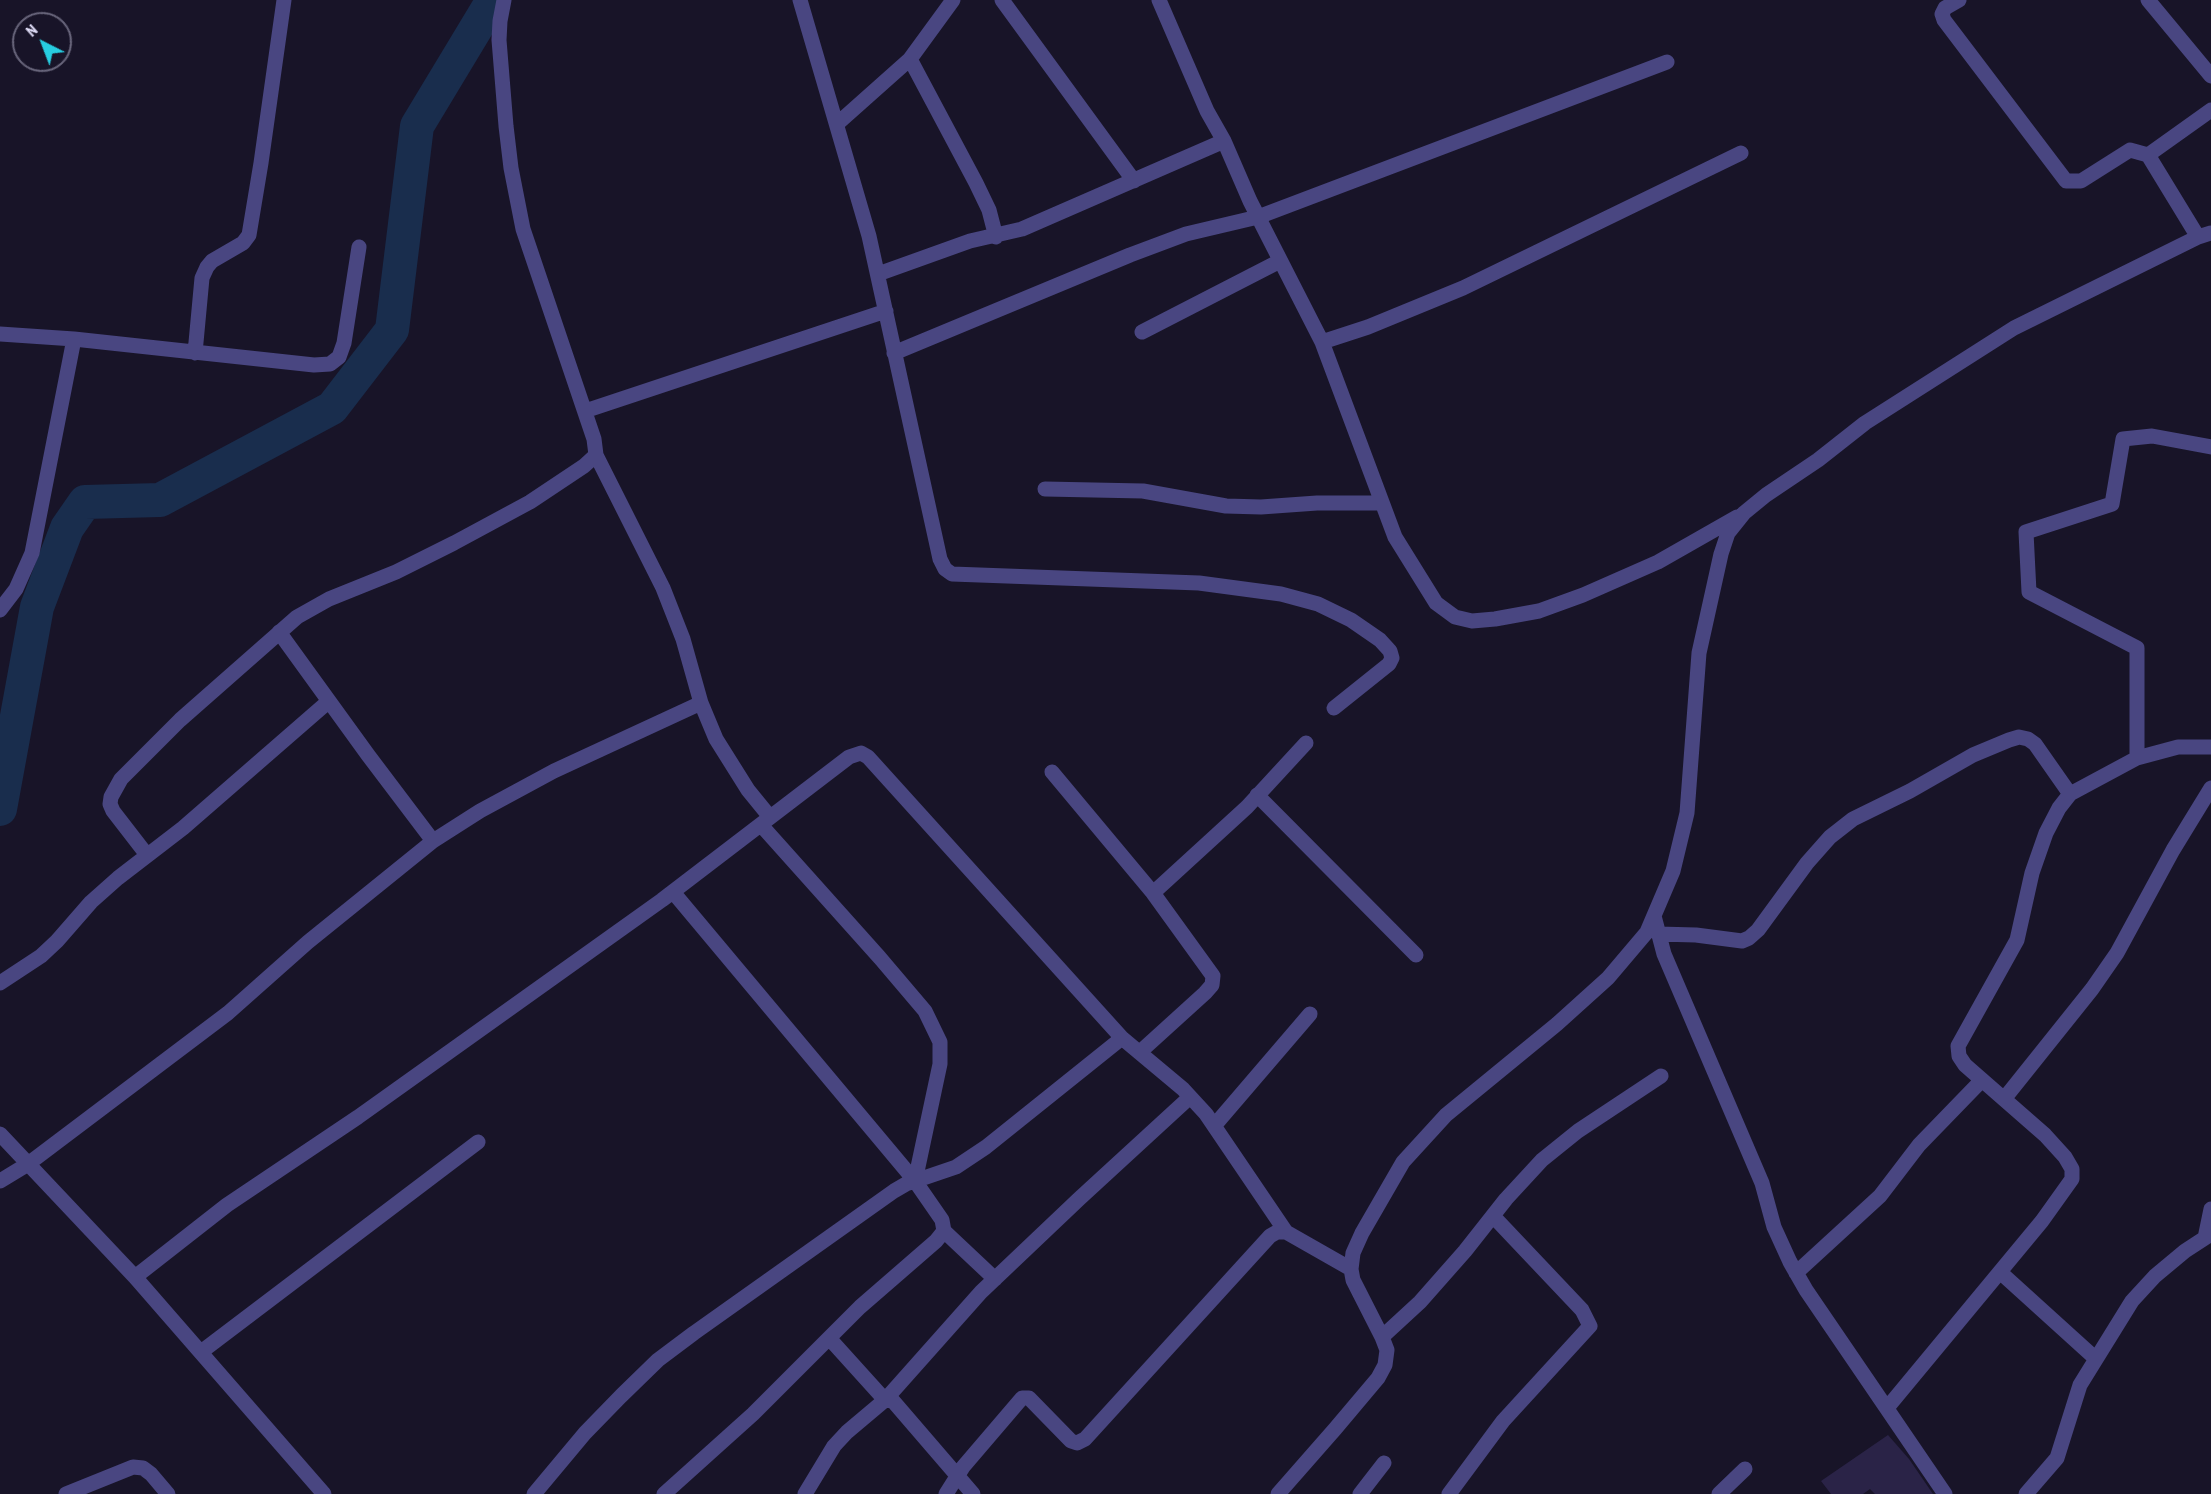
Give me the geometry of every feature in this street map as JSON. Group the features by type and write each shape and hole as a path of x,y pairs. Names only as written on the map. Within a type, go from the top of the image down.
{"street":[{"path":"195,353 202,278 207,267 212,261 243,243 249,235 284,0"},
{"path":"504,0 499,39 506,126 523,229 585,411 594,439 596,455 663,588 683,639 701,703 716,739 729,762 765,821 925,1011 940,1042 940,1064 915,1181"},
{"path":"800,0 878,274 940,559 945,569 952,574 1199,584 1281,594 1318,604 1351,620 1380,640 1390,651 1392,658 1389,664 1334,708"},
{"path":"837,124 910,59 953,0"},
{"path":"1002,0 1134,181"},
{"path":"1159,0 1207,111 1224,141 1258,217 1322,342 1395,537 1437,603 1455,617 1472,621 1539,611 1583,595 1658,562 1744,513 1865,423 2014,328 2204,235 2148,155 2130,150 2082,181 2066,181 1948,27 1942,14 1952,2"},
{"path":"2148,0 2211,76"},
{"path":"910,59 976,183 989,210 996,237"},
{"path":"894,353 1141,250 1186,234 1258,217 1666,62"},
{"path":"2148,155 2211,110"},
{"path":"878,274 970,241 1022,230 1224,141"},
{"path":"1322,342 1368,327 1463,288 1741,153"},
{"path":"0,334 74,339 314,365 330,364 339,357 344,343 359,247"},
{"path":"1142,332 1280,261"},
{"path":"585,411 886,312"},
{"path":"0,610 16,588 32,553 74,339"},
{"path":"2137,758 2137,648 2029,592 2026,532 2112,504 2123,440 2152,436 2211,447"},
{"path":"147,855 113,811 110,804 111,797 121,779 180,720 279,632 313,608 415,564 530,502 584,466 596,455"},
{"path":"1045,489 1143,491 1226,506 1381,503"},
{"path":"1744,513 1728,533 1720,554 1699,653 1687,813 1673,871 1654,916 1653,933 1762,1183 1774,1227 1796,1273 1945,1494"},
{"path":"279,632 434,841"},
{"path":"0,983 41,956 91,902 183,828 329,701"},
{"path":"0,1181 28,1164 228,1013 308,942 434,841 480,811 554,771 701,703"},
{"path":"1278,1494 1378,1378 1385,1365 1387,1350 1353,1280 1351,1269 1353,1253 1403,1162 1446,1114 1557,1024 1653,933 1742,941 1749,938 1758,930 1807,863 1830,837 1853,819 1910,791 1973,754 2019,737 2028,739 2036,744 2070,794"},
{"path":"1153,893 1257,795 1306,743"},
{"path":"1887,1408 2042,1221 2072,1179 2072,1169 2065,1157 2045,1135 1965,1065 1959,1056 1958,1046 2017,940 2032,873 2046,833 2059,808 2070,794 2137,758 2178,747 2211,747"},
{"path":"135,1277 227,1205 358,1117 673,892 849,758 861,753 868,757 1122,1038 1190,1097 1214,1126 1286,1232 1351,1269"},
{"path":"1053,772 1153,893 1213,976 1212,985 1205,993 1140,1052"},
{"path":"2004,1099 2092,989 2117,953 2173,850 2211,788"},
{"path":"1257,795 1416,955"},
{"path":"673,892 915,1181 942,1220 944,1231 995,1279"},
{"path":"1214,1126 1310,1014"},
{"path":"534,1494 585,1433 658,1360 894,1191 956,1167 986,1147 1122,1038"},
{"path":"1382,1337 1420,1302 1465,1251 1506,1199 1542,1160 1578,1131 1661,1076"},
{"path":"1796,1273 1880,1196 1918,1145 1982,1080"},
{"path":"805,1494 834,1446 885,1400 995,1279 1190,1097"},
{"path":"0,1134 135,1277 324,1494"},
{"path":"201,1352 478,1142"},
{"path":"2028,1494 2057,1458 2080,1385 2132,1301 2162,1270 2208,1236 2211,1209"},
{"path":"1449,1494 1503,1421 1590,1326 1582,1310 1493,1216"},
{"path":"663,1494 753,1414 860,1306 936,1241 944,1231"},
{"path":"946,1494 956,1477 1022,1398 1029,1398 1071,1441 1077,1443 1085,1439 1270,1236 1277,1232 1286,1232"},
{"path":"2000,1272 2096,1359"},
{"path":"829,1338 885,1400 893,1401 956,1477 973,1494"},
{"path":"1360,1494 1384,1463"},
{"path":"66,1494 134,1467 143,1468 151,1474 168,1494"},
{"path":"1719,1494 1745,1469"}],"building":[{"path":"1888,1435 1909,1459 1933,1494 1875,1494 1870,1489 1863,1494 1831,1494 1821,1481"}],"waterway":[{"path":"0,809 37,607 67,528 85,502 160,500 332,408 392,330 417,126 491,0"}]}
